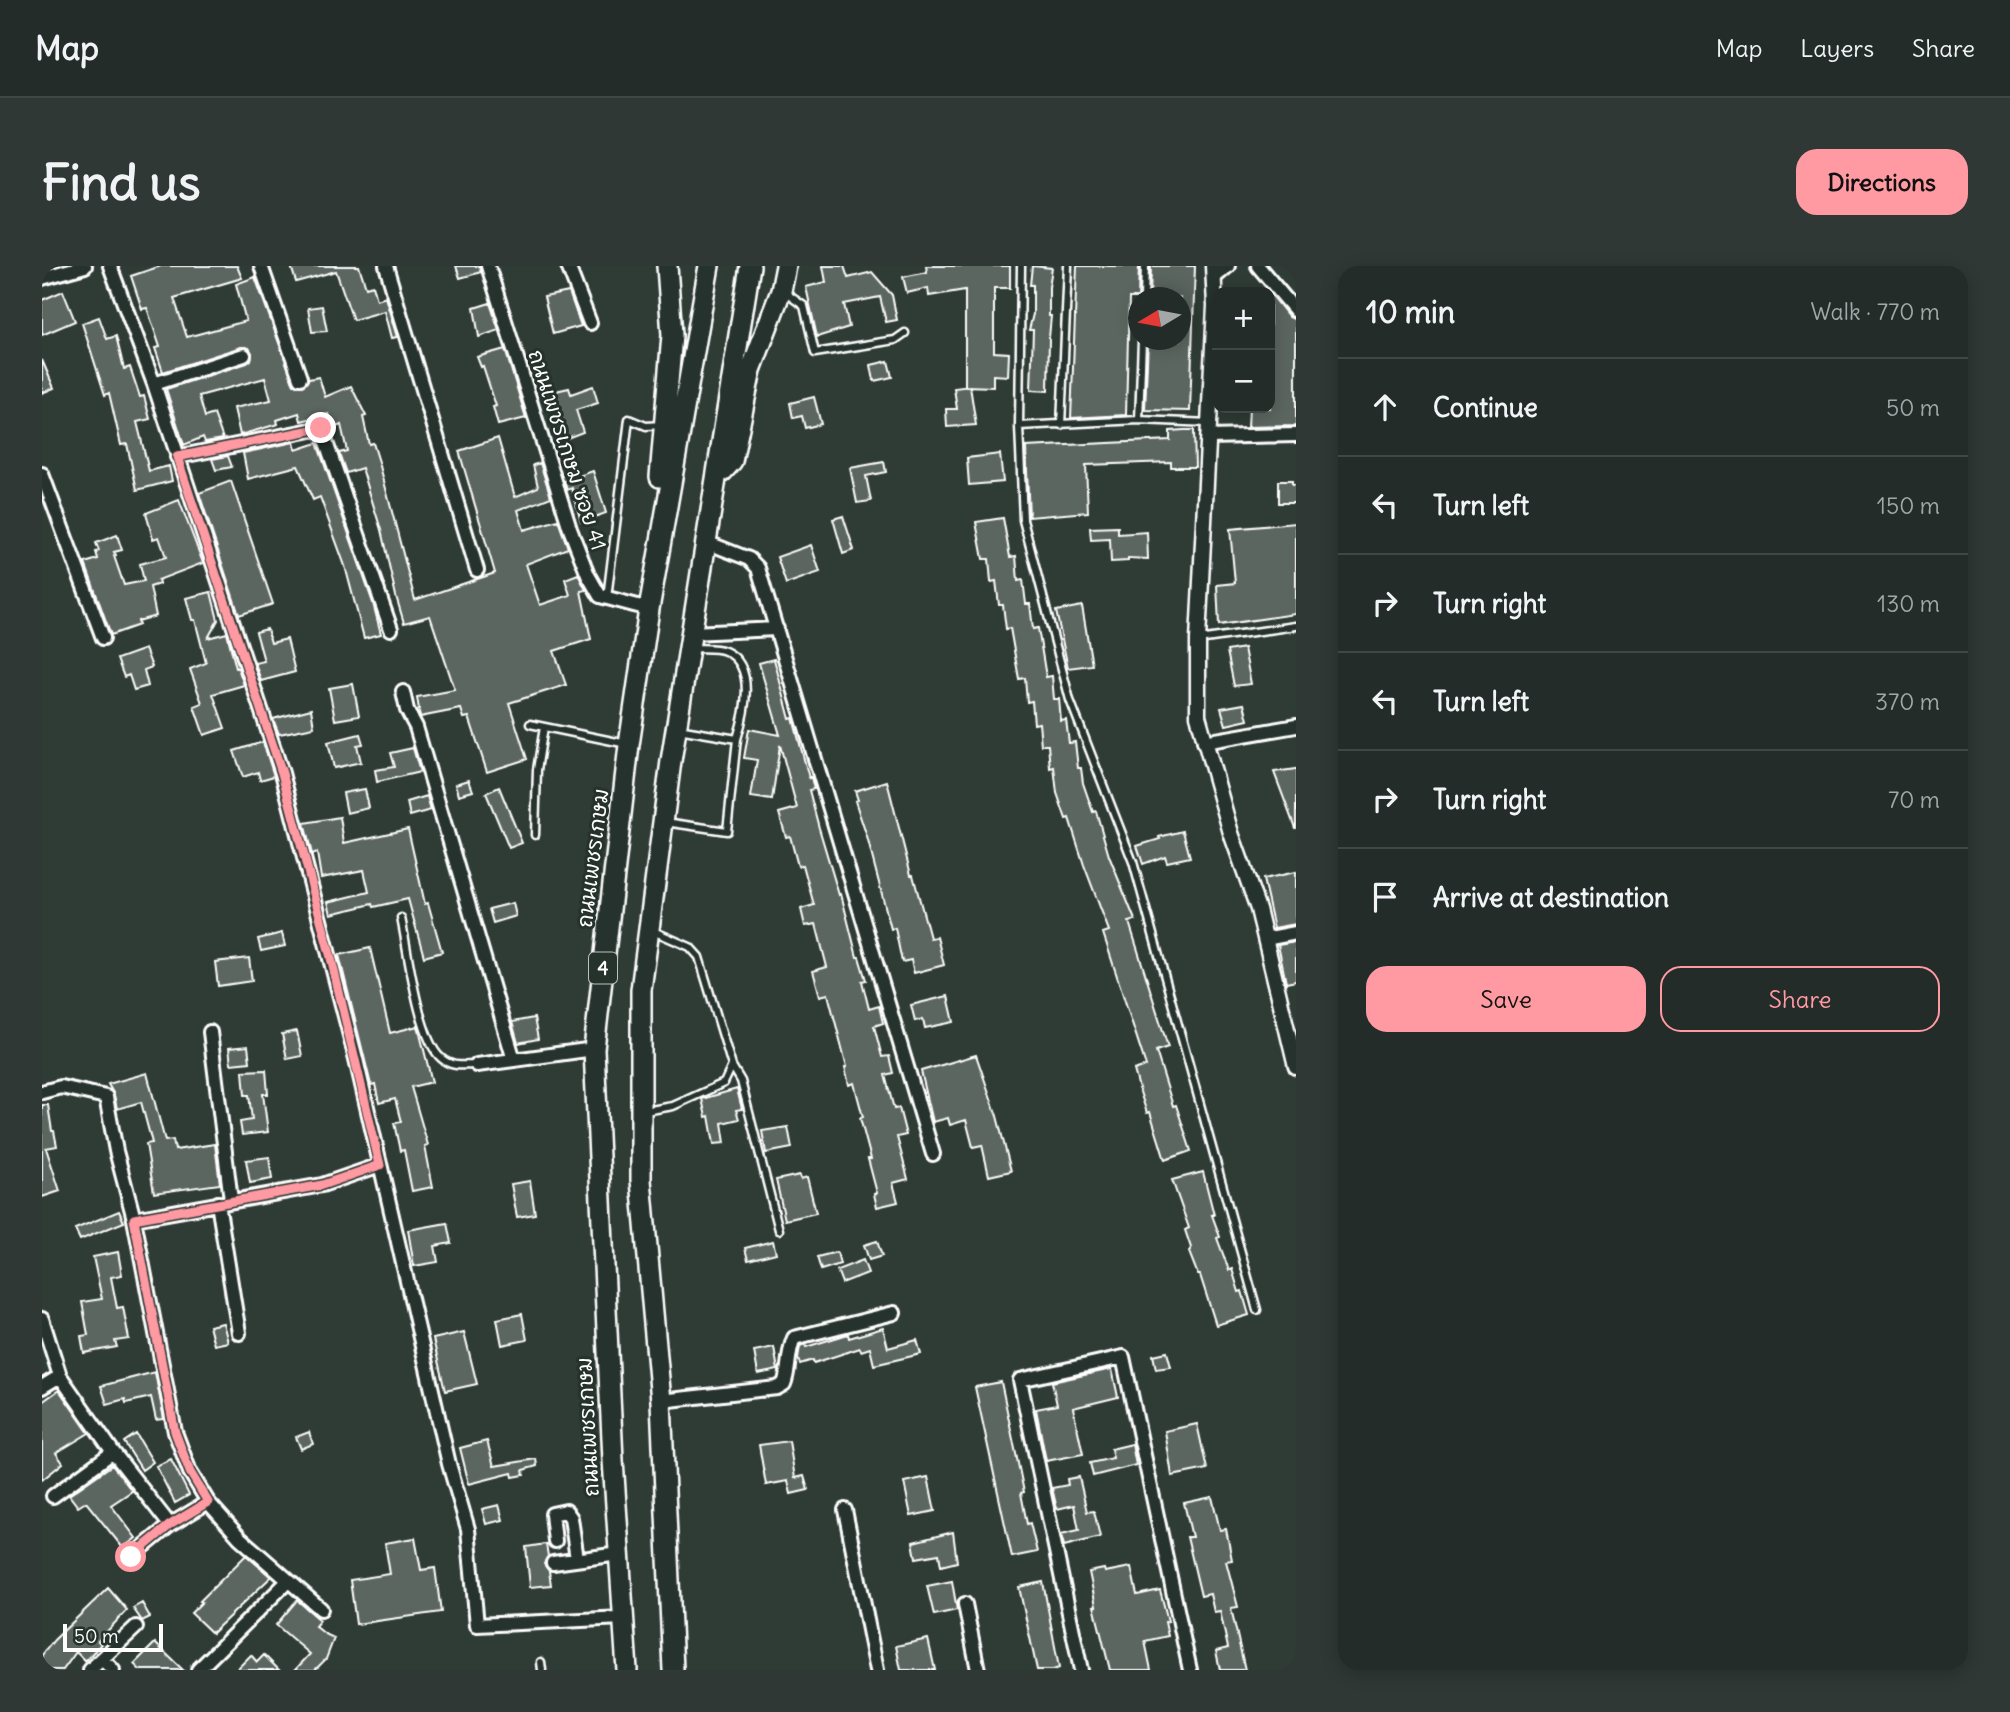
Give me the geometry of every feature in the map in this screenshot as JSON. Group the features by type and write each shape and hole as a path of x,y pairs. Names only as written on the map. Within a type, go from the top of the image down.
{"highway":[{"path":"666,509 659,487 672,334 667,266"},
{"path":"716,478 732,461 751,370 781,291 786,266"},
{"name":"ถนนเพชรเกษม","path":"627,1670 598,1181 594,1049 629,745 649,609 708,270"},
{"name":"4","path":"673,1670 661,1401 641,1180 641,990 676,729 749,275"}],"street":[{"path":"42,278 85,266"},
{"path":"110,266 154,384 282,773 330,954 449,1464 468,1529 477,1625 623,1618"},
{"path":"261,266 300,378"},
{"path":"386,266 477,570"},
{"name":"ถนนเพชรเกษม ซอย 41","path":"488,266 570,529 587,575 600,596 607,597"},
{"path":"568,266 590,323"},
{"path":"1227,266 1214,272 1210,430 1198,640 1198,716 1265,939 1296,1066"},
{"path":"1258,266 1296,311"},
{"path":"154,384 244,355"},
{"path":"177,457 321,428 391,628"},
{"path":"1210,430 1296,435"},
{"path":"42,474 103,638"},
{"path":"706,542 749,559 758,568 933,1154"},
{"path":"607,597 649,609"},
{"path":"690,640 777,629"},
{"path":"403,692 407,710 416,726 514,1060"},
{"path":"1205,742 1296,726"},
{"path":"1265,939 1296,933"},
{"path":"210,1032 239,1333"},
{"path":"477,1065 594,1049"},
{"path":"42,1093 61,1087 106,1097 116,1151 134,1219 175,1432 190,1472 208,1502 240,1538 287,1582 321,1609"},
{"path":"134,1219 322,1185 380,1165"},
{"path":"661,1401 776,1388 785,1384 790,1347 794,1338 894,1313"},
{"path":"42,1319 60,1376 113,1452 170,1525"},
{"path":"1081,1670 1020,1380 1123,1357 1190,1670"},
{"path":"42,1387 60,1376"},
{"path":"53,1496 113,1452"},
{"path":"131,1557 170,1525 208,1502"},
{"path":"845,1510 877,1670"},
{"path":"555,1541 552,1514 566,1511 571,1518 577,1559"},
{"path":"553,1563 619,1554"},
{"path":"198,1670 287,1582"},
{"path":"965,1604 978,1670"},
{"path":"90,1670 136,1627"},
{"path":"102,1659 113,1670"}],"lane":[{"path":"1021,266 1019,426 1023,520 1070,700 1133,862 1257,1310"},
{"path":"1061,425 1068,266"},
{"path":"1144,287 1145,266"},
{"path":"781,291 804,306 815,353 895,340 905,332"},
{"path":"1139,420 1142,350"},
{"path":"607,597 629,419 646,426 664,425"},
{"path":"1019,426 1139,420 1210,430"},
{"path":"1198,640 1296,626"},
{"path":"663,822 727,831 737,739 746,713 747,692 742,666 725,651 690,640"},
{"path":"530,724 629,745"},
{"path":"535,835 537,770 544,727"},
{"path":"676,729 737,739"},
{"path":"401,918 422,1021 434,1048 440,1058 454,1066 477,1065"},
{"path":"649,929 690,947 699,957 732,1066 741,1082 779,1230"},
{"path":"641,1112 673,1105 724,1083 732,1066"},
{"path":"541,1662 542,1670"}],"building":[{"path":"161,266 237,266 242,278 174,298 187,337 246,321 236,284 255,277 294,384 302,386 309,379 319,377 325,397 351,386 366,416 363,417 369,444 373,443 379,462 415,600 495,573 459,451 498,438 515,497 538,487 533,465 540,463 551,497 518,510 524,530 558,520 568,548 526,564 540,605 570,595 565,579 578,574 586,590 581,591 591,639 554,651 566,685 509,703 527,759 487,772 469,717 464,718 461,709 420,717 417,697 455,690 430,616 404,623 381,530 362,468 346,473 339,453 347,451 341,425 334,428 329,414 301,421 299,413 277,420 278,424 240,435 234,408 271,400 265,378 199,396 205,417 214,414 223,439 205,442 203,437 184,445 166,389 247,363 251,360 252,353 249,348 241,347 163,372 155,348 160,347 147,308 142,309 131,276"},
{"path":"291,266 359,266 366,287 373,285 377,300 386,297 398,337 392,338 385,311 353,320 336,271 296,282"},
{"path":"456,266 479,266 481,272 460,278"},
{"path":"823,266 844,266 848,278 872,272 892,295 897,320 886,322 880,297 844,304 849,327 817,337 806,287 826,282"},
{"path":"926,266 1010,266 1010,288 994,288 994,352 1009,353 1008,376 993,375 993,387 965,386 965,290 929,296 928,288 907,293 903,277 927,272"},
{"path":"1032,266 1052,268 1049,287 1051,316 1048,391 1031,390 1033,330 1029,330 1033,314 1033,285 1030,285"},
{"path":"1077,266 1139,266 1138,287 1128,287 1126,415 1071,418"},
{"path":"1151,266 1195,266 1190,411 1145,410 1148,350 1191,350 1191,287 1150,287"},
{"path":"63,291 75,321 42,335 42,300"},
{"path":"569,292 581,326 553,334 544,297"},
{"path":"1275,299 1289,317 1296,320 1296,426 1248,427 1249,413 1275,413"},
{"path":"490,303 499,330 479,337 474,308"},
{"path":"322,306 327,331 312,332 308,308"},
{"path":"99,317 107,339 116,336 124,369 130,367 140,397 144,396 150,419 137,422 149,471 169,466 172,481 137,490 127,444 121,445 109,393 105,395 82,323"},
{"path":"505,349 526,418 498,425 493,407 496,406 483,366 481,367 477,357"},
{"path":"42,360 54,388 42,393"},
{"path":"888,361 892,377 874,381 871,365"},
{"path":"593,386 598,403 576,410 583,432 562,440 547,393 569,388 571,394"},
{"path":"970,386 976,425 947,427 946,409 957,409 954,388"},
{"path":"814,397 821,424 805,428 802,416 793,418 790,403"},
{"path":"1194,430 1195,467 1171,467 1171,462 1086,465 1088,512 1029,517 1026,447 1170,440 1170,431"},
{"path":"294,442 296,450 317,443 373,603 381,634 364,638 345,566 320,497 313,500 298,466 248,479 243,453"},
{"path":"1000,454 1003,482 969,485 967,458"},
{"path":"228,456 232,467 216,470 212,459"},
{"path":"884,462 886,472 866,476 871,501 857,503 850,468"},
{"path":"593,471 606,513 581,522 572,488 567,490 564,481"},
{"path":"231,481 273,604 239,615 199,493"},
{"path":"1278,481 1292,481 1292,485 1296,485 1296,503 1278,503"},
{"path":"179,500 203,563 158,580 159,584 150,587 156,616 138,621 139,625 111,635 85,563 98,559 96,543 117,535 122,550 114,552 114,556 124,585 144,581 140,564 166,557 159,537 153,539 146,513"},
{"path":"843,516 854,550 843,554 833,519"},
{"path":"1003,518 1010,557 1016,556 1018,581 1023,580 1033,629 1038,628 1046,677 1052,676 1054,699 1059,699 1061,721 1066,720 1069,743 1075,742 1083,783 1093,812 1096,811 1109,856 1135,920 1129,922 1168,1047 1156,1051 1173,1106 1176,1105 1191,1151 1165,1160 1134,1070 1146,1066 1103,933 1109,931 1069,818 1066,819 1057,793 1054,767 1050,768 1048,745 1041,745 1039,723 1034,724 1032,701 1027,702 1025,678 1019,679 1010,628 1006,629 996,581 991,582 989,559 983,559 976,522"},
{"path":"1296,523 1296,614 1219,625 1217,585 1235,583 1230,529"},
{"path":"1118,527 1118,534 1147,532 1148,559 1128,558 1128,561 1111,562 1110,539 1091,540 1090,528"},
{"path":"811,545 820,572 786,584 777,557"},
{"path":"211,592 218,620 208,638 227,633 236,668 244,685 213,694 225,728 204,735 194,706 202,703 190,669 206,663 195,620 192,620 186,598"},
{"path":"1082,606 1092,665 1068,668 1056,611"},
{"path":"267,629 271,643 287,639 295,672 261,681 255,663 264,661 256,632"},
{"path":"1244,648 1251,684 1234,686 1227,651"},
{"path":"145,649 152,667 144,670 148,686 134,690 129,675 124,677 117,659"},
{"path":"774,659 790,719 793,718 809,778 811,777 814,789 809,790 866,980 862,981 869,1009 879,1006 883,1023 874,1026 882,1057 889,1056 893,1073 885,1075 894,1109 899,1108 906,1135 897,1137 908,1179 893,1183 898,1202 877,1207 874,1194 877,1193 868,1159 871,1159 854,1083 849,1085 828,994 820,996 813,971 827,967 816,924 805,926 801,909 814,905 803,865 798,866 790,836 786,837 779,813 797,808 780,745 772,800 751,797 757,760 744,758 749,729 780,735 759,663"},
{"path":"353,684 359,716 335,720 329,688"},
{"path":"1244,704 1248,720 1226,725 1221,708"},
{"path":"311,709 314,727 279,734 273,719"},
{"path":"360,734 363,744 357,745 361,762 334,768 328,742"},
{"path":"263,742 274,776 260,780 258,772 243,777 234,751"},
{"path":"413,748 420,772 377,782 375,770 394,767 390,753"},
{"path":"1296,769 1296,828 1295,828 1274,772"},
{"path":"469,780 473,791 459,795 456,784"},
{"path":"887,781 930,938 937,937 944,965 914,973 911,960 902,962 895,928 891,929 855,801 858,800 855,791"},
{"path":"499,787 522,843 509,848 486,793"},
{"path":"365,789 369,808 347,813 343,793"},
{"path":"427,796 431,810 410,816 407,802"},
{"path":"340,817 344,843 408,829 425,904 428,903 442,952 424,957 408,899 331,914 328,902 369,892 364,870 321,878 317,853 312,854 304,823"},
{"path":"1183,831 1190,857 1167,862 1165,856 1143,864 1137,846"},
{"path":"1296,872 1296,924 1274,928 1263,879"},
{"path":"513,903 516,916 493,923 489,909"},
{"path":"282,933 285,946 261,951 258,939"},
{"path":"1296,942 1296,981 1286,983 1278,945"},
{"path":"370,948 390,1033 418,1026 432,1082 411,1087 428,1145 425,1146 433,1187 412,1191 404,1150 400,1151 394,1123 401,1122 395,1099 379,1103 375,1084 371,1085 339,955"},
{"path":"249,958 252,981 218,986 215,962"},
{"path":"948,996 954,1022 925,1028 923,1019 915,1021 911,1005"},
{"path":"534,1018 538,1039 518,1043 512,1022"},
{"path":"297,1031 302,1056 287,1059 282,1034"},
{"path":"248,1046 250,1062 231,1064 229,1048"},
{"path":"976,1055 997,1116 1011,1171 989,1176 982,1145 973,1147 966,1120 950,1125 948,1118 933,1122 921,1071"},
{"path":"266,1070 268,1094 263,1094 268,1132 242,1135 240,1122 252,1120 249,1095 245,1095 243,1071"},
{"path":"147,1073 165,1141 173,1140 175,1150 215,1144 220,1184 154,1193 146,1144 152,1143 141,1102 117,1109 108,1084"},
{"path":"737,1089 742,1109 736,1110 739,1119 722,1123 725,1143 714,1144 709,1116 706,1117 702,1099"},
{"path":"42,1105 48,1105 54,1131 57,1146 46,1148 60,1191 42,1197"},
{"path":"788,1127 792,1148 766,1153 762,1131"},
{"path":"269,1157 272,1179 250,1183 246,1160"},
{"path":"1203,1172 1212,1215 1220,1237 1217,1238 1229,1270 1232,1269 1239,1292 1242,1291 1249,1315 1216,1325 1200,1275 1189,1252 1191,1248 1185,1230 1189,1228 1172,1180"},
{"path":"800,1175 801,1179 807,1177 816,1213 785,1220 776,1180"},
{"path":"530,1181 535,1214 517,1217 511,1184"},
{"path":"119,1211 124,1222 80,1240 75,1229"},
{"path":"447,1223 451,1243 435,1246 438,1262 414,1266 408,1230"},
{"path":"773,1241 776,1253 748,1260 745,1248"},
{"path":"877,1241 882,1256 869,1260 864,1245"},
{"path":"118,1252 122,1275 111,1277 117,1308 123,1307 129,1339 115,1341 117,1347 84,1353 81,1336 88,1335 82,1302 102,1299 93,1257"},
{"path":"837,1252 840,1264 821,1270 817,1257"},
{"path":"863,1260 868,1273 842,1283 837,1270"},
{"path":"522,1314 527,1340 502,1345 497,1319"},
{"path":"223,1323 228,1342 214,1345 209,1326"},
{"path":"883,1328 888,1348 917,1340 921,1354 874,1365 870,1348 861,1351 860,1348 814,1363 813,1360 800,1364 800,1346 805,1344 806,1347 848,1334 849,1338"},
{"path":"464,1332 477,1384 445,1391 433,1339"},
{"path":"774,1347 778,1370 758,1374 754,1351"},
{"path":"1167,1352 1171,1367 1156,1369 1153,1355"},
{"path":"1112,1369 1118,1397 1073,1408 1083,1454 1046,1461 1036,1409 1057,1405 1052,1382"},
{"path":"155,1372 164,1419 156,1420 151,1397 126,1403 125,1399 107,1404 101,1386"},
{"path":"1001,1382 1024,1492 1021,1493 1027,1524 1030,1523 1037,1552 1012,1557 975,1387"},
{"path":"59,1390 89,1433 56,1453 63,1463 42,1480 42,1402"},
{"path":"1197,1424 1207,1469 1172,1476 1165,1431"},
{"path":"309,1432 313,1444 301,1449 296,1437"},
{"path":"136,1434 153,1462 142,1470 124,1442"},
{"path":"487,1441 494,1466 536,1459 537,1466 523,1470 524,1475 513,1477 512,1473 469,1484 460,1448"},
{"path":"789,1441 795,1478 804,1476 808,1490 791,1494 788,1481 766,1485 759,1445"},
{"path":"1132,1444 1136,1465 1093,1476 1090,1463 1113,1458 1111,1449"},
{"path":"171,1459 189,1495 175,1503 156,1466"},
{"path":"112,1465 132,1491 111,1505 136,1538 123,1548 86,1502 78,1507 69,1495"},
{"path":"928,1477 935,1511 911,1516 904,1482"},
{"path":"1079,1477 1087,1512 1094,1511 1100,1537 1064,1546 1061,1534 1079,1530 1074,1505 1057,1509 1052,1488 1068,1485 1067,1479"},
{"path":"1212,1497 1220,1530 1226,1529 1232,1560 1226,1561 1238,1607 1231,1608 1245,1670 1220,1670 1216,1651 1228,1648 1220,1611 1214,1612 1210,1594 1201,1596 1187,1537 1192,1537 1184,1503"},
{"path":"499,1505 503,1520 486,1524 482,1509"},
{"path":"953,1532 957,1562 941,1566 939,1554 916,1558 913,1542"},
{"path":"415,1538 421,1570 435,1568 441,1612 356,1624 350,1580 390,1574 385,1543"},
{"path":"546,1544 548,1556 544,1564 549,1571 551,1585 530,1587 526,1547"},
{"path":"246,1555 271,1577 212,1633 191,1613"},
{"path":"1131,1567 1137,1595 1160,1590 1168,1621 1165,1622 1168,1636 1145,1641 1151,1670 1110,1670 1094,1606 1089,1572"},
{"path":"952,1581 957,1610 934,1615 927,1586"},
{"path":"1043,1582 1059,1668 1053,1670 1037,1670 1019,1587"},
{"path":"108,1588 127,1610 98,1641 101,1644 85,1661 76,1652 63,1670 42,1670 42,1655 54,1640"},
{"path":"297,1600 320,1620 315,1626 334,1638 326,1659 315,1670 295,1670 310,1654 276,1625"},
{"path":"142,1603 150,1617 142,1621 133,1608"},
{"path":"928,1639 935,1670 901,1670 896,1646"},
{"path":"155,1643 183,1670 140,1670 134,1664"},
{"path":"251,1655 257,1662 264,1655 279,1670 236,1670"}],"route":[{"path":"131,1557 170,1525 208,1502 190,1472 175,1432 134,1219 322,1185 380,1165 330,954 282,773 177,457 321,428"}]}
